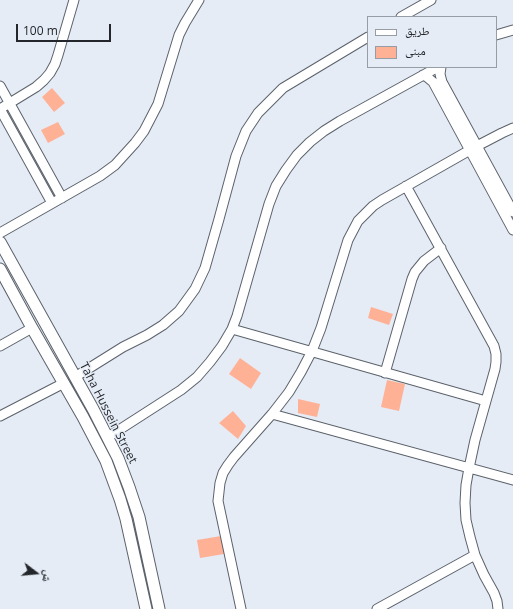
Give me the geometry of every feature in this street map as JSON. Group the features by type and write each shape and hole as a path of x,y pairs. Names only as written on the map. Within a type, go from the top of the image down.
{"main road":[{"name":"Taha Hussein Street","path":"0,242 108,437 124,472 142,532 159,609"},
{"name":"Taha Hussein Street","path":"0,269 97,442 113,480 126,519 146,609"}],"street":[{"path":"52,203 0,109 36,87 50,73 58,55 73,0"},
{"path":"0,233 100,176 115,165 136,143 158,104 179,35 199,0"},
{"path":"403,16 430,0"},
{"path":"497,35 513,30"},
{"path":"75,377 163,325 179,311 195,289 205,268 236,156 246,131 258,113 282,88 367,38"},
{"path":"108,437 181,390 197,377 222,346 237,316 269,204 276,186 301,151 324,130 437,68"},
{"path":"439,68 442,82 513,230"},
{"path":"423,76 427,77 433,82 513,212"},
{"path":"0,86 62,198"},
{"path":"240,609 220,510 218,493 220,483 228,464 272,414 289,392 312,352 322,328 352,230 365,213 373,206 474,148 513,128"},
{"path":"406,186 494,346 496,354 496,362 469,468 465,503 468,532 475,555 494,593 498,609"},
{"path":"385,373 415,272 424,261 441,248"},
{"path":"0,346 32,328"},
{"path":"232,328 486,401"},
{"path":"0,416 64,383"},
{"path":"272,414 513,480"},
{"path":"377,609 475,555"}],"building":[{"path":"52,88 65,103 54,112 42,97"},
{"path":"58,122 65,134 48,143 41,130"},
{"path":"371,307 393,314 389,325 368,318"},
{"path":"240,358 261,373 251,389 229,374"},
{"path":"387,380 405,384 399,411 381,407"},
{"path":"298,399 320,404 317,417 298,413"},
{"path":"233,411 246,426 238,439 219,423"},
{"path":"221,536 224,554 200,558 197,540"}]}
